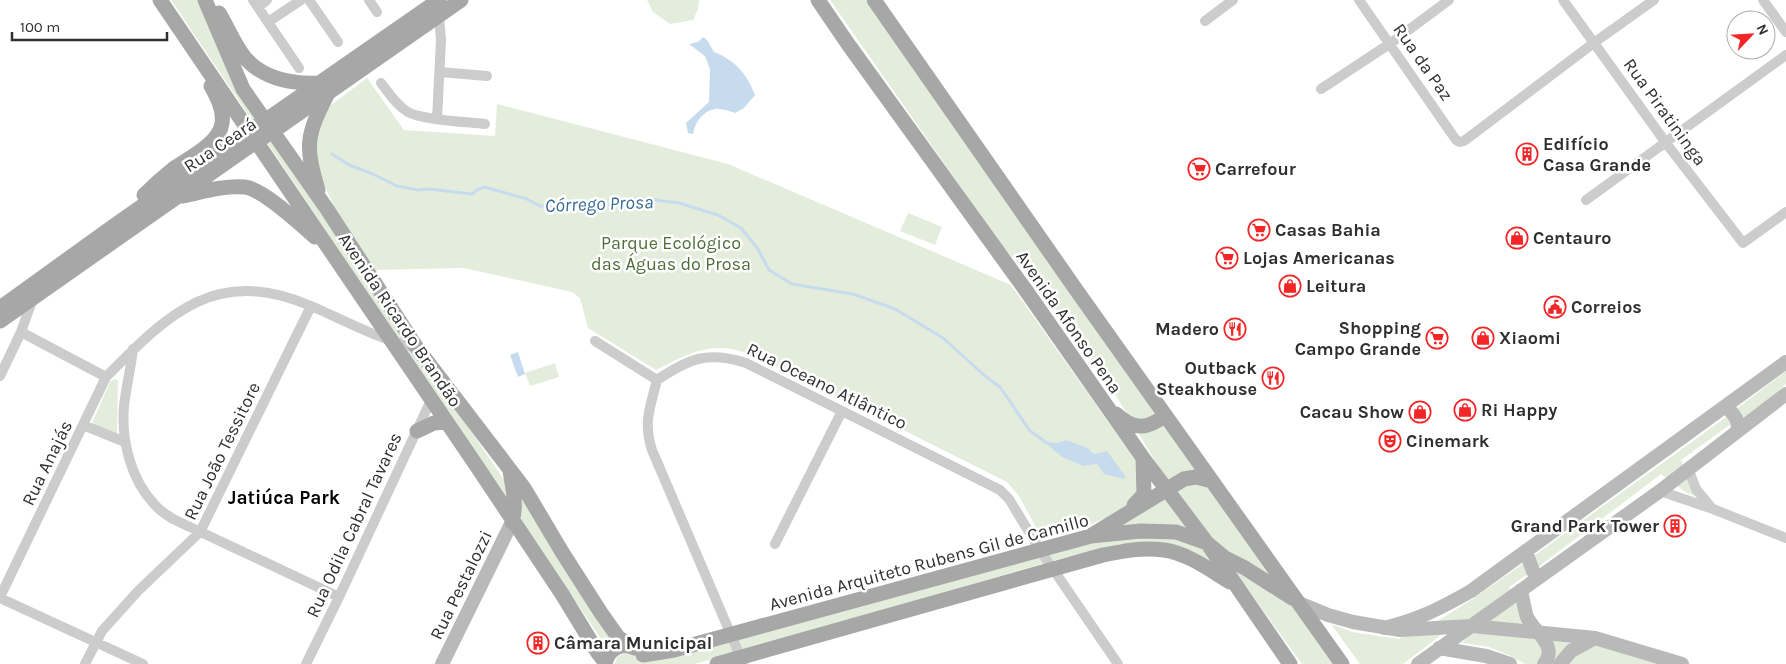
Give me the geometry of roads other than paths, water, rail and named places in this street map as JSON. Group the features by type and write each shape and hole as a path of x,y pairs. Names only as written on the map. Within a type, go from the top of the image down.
{"main road":[{"name":"Avenida Ricardo Brandão","path":"160,0 562,594 605,663"},
{"name":"Avenida Ricardo Brandão","path":"205,0 243,89 327,209 418,348 524,488 601,613 618,637 637,649 644,659"},
{"path":"211,0 246,59 257,69 272,78 282,81 324,88 309,142 310,162 319,192 327,209"},
{"name":"Rua Ceará","path":"324,88 439,0"},
{"name":"Rua Ceará","path":"0,308 115,225 238,147 324,88 439,17 461,0"},
{"name":"Avenida Afonso Pena","path":"818,0 853,52 1027,292 1142,458 1236,585 1290,664"},
{"name":"Avenida Afonso Pena","path":"874,0 1077,291 1342,664"},
{"path":"115,225 164,176 205,148 218,134 222,124 222,112 216,95 182,30"},
{"name":"Rua Ceará","path":"0,321 176,197 238,147"},
{"path":"176,197 227,188 246,187 263,195 328,247"},
{"path":"1102,401 1122,420 1136,426 1155,424 1165,415"},
{"path":"417,431 434,423 446,422"},
{"path":"1124,515 1144,494 1142,458"},
{"path":"509,467 515,497 515,511 512,522"},
{"path":"1091,536 1166,489 1190,477 1212,481"},
{"name":"Avenida Arquiteto Rubens Gil de Camillo","path":"644,659 1091,536 1141,531 1176,532 1206,543 1225,558 1245,568 1299,603"},
{"path":"717,664 763,658 1053,569 1131,549 1165,550 1187,558 1236,585"},
{"path":"605,663 608,654 614,649 630,646"}],"street":[{"path":"267,0 255,3 299,68"},
{"path":"268,22 301,0"},
{"path":"309,0 338,42"},
{"path":"368,0 377,12"},
{"path":"1205,20 1233,0"},
{"name":"Rua da Paz","path":"1359,0 1391,43 1456,140 1460,142 1464,141 1594,42"},
{"path":"1321,89 1391,43 1449,0"},
{"name":"Rua Piratininga","path":"1563,0 1666,143 1743,243 1786,212"},
{"path":"1594,42 1654,0"},
{"path":"1763,0 1786,32"},
{"path":"437,118 441,40 439,17"},
{"path":"1586,200 1786,55"},
{"path":"440,72 487,76"},
{"path":"381,83 398,105 409,113 485,124"},
{"name":"Rua Anajás","path":"0,597 106,377 133,349 172,316 190,305 225,292 245,291 287,296 393,343 418,348"},
{"path":"0,376 21,332 33,297"},
{"name":"Rua João Tessitore","path":"85,664 102,631 138,592 200,532 311,306"},
{"path":"21,332 106,377"},
{"path":"595,341 657,380 647,420 648,436 652,450 742,661"},
{"path":"133,349 124,405 123,427 125,442 134,474 156,507 174,519 200,532 338,597"},
{"name":"Rua Oceano Atlântico","path":"657,380 677,367 708,356 727,357 746,363 1000,490 1009,499 1040,550 1118,664"},
{"path":"1384,628 1410,622 1436,611 1471,591 1786,362"},
{"path":"1418,664 1660,491 1784,396"},
{"name":"Rua Odila Cabral Tavares","path":"306,664 431,400"},
{"path":"1726,406 1738,419 1739,426 1737,432"},
{"path":"775,544 842,410"},
{"path":"83,425 125,442"},
{"path":"1688,468 1696,489 1712,509"},
{"path":"1660,491 1786,538"},
{"name":"Rua Pestalozzi","path":"442,664 512,522"},
{"path":"1526,552 1537,578"},
{"path":"1521,590 1528,618 1541,633 1548,647 1549,654 1544,664"},
{"path":"0,597 143,664"},
{"name":"Avenida Arquiteto Rubens Gil de Camillo","path":"1299,603 1328,615 1367,625 1400,630 1472,626 1596,638 1682,664"},
{"path":"1560,664 1571,651 1596,638"},
{"path":"1439,648 1486,656 1510,664"}],"water":[{"path":"703,37 714,52 728,59 744,74 755,95 744,108 735,113 717,109 706,112 697,122 693,134 688,133 686,123 709,102 710,69 705,56 689,44 698,42"},
{"path":"518,352 525,374 518,377 510,355"},
{"path":"1066,440 1088,448 1095,454 1107,451 1126,477 1124,479 1104,474 1097,464 1083,466 1062,457 1044,442 1058,443"}],"waterway":[{"name":"Córrego Prosa","path":"332,154 349,165 397,186 418,190 429,189 472,194 484,187 527,199 540,206 557,206 571,200 581,205 600,206 640,198 679,203 718,215 741,228 758,249 769,270 792,284 853,294 895,309 943,338 1000,387 1030,431 1047,443"}],"place":[{"name":"Edifício Casa Grande","path":"1527,154"},
{"name":"Carrefour","path":"1199,169"},
{"name":"Casas Bahia","path":"1259,230"},
{"name":"Centauro","path":"1517,238"},
{"name":"Lojas Americanas","path":"1227,258"},
{"name":"Leitura","path":"1290,286"},
{"name":"Correios","path":"1555,307"},
{"name":"Madero","path":"1235,329"},
{"name":"Shopping Campo Grande","path":"1437,338"},
{"name":"Xiaomi","path":"1483,338"},
{"name":"Outback Steakhouse","path":"1273,378"},
{"name":"Ri Happy","path":"1465,410"},
{"name":"Cacau Show","path":"1420,412"},
{"name":"Cinemark","path":"1390,441"},
{"name":"Grand Park Tower","path":"1675,526"},
{"name":"Câmara Municipal","path":"538,643"}],"district":[{"name":"Jatiúca Park","path":"284,497"}],"park label":[{"name":"Parque Ecológico das Águas do Prosa","path":"671,253"}]}
